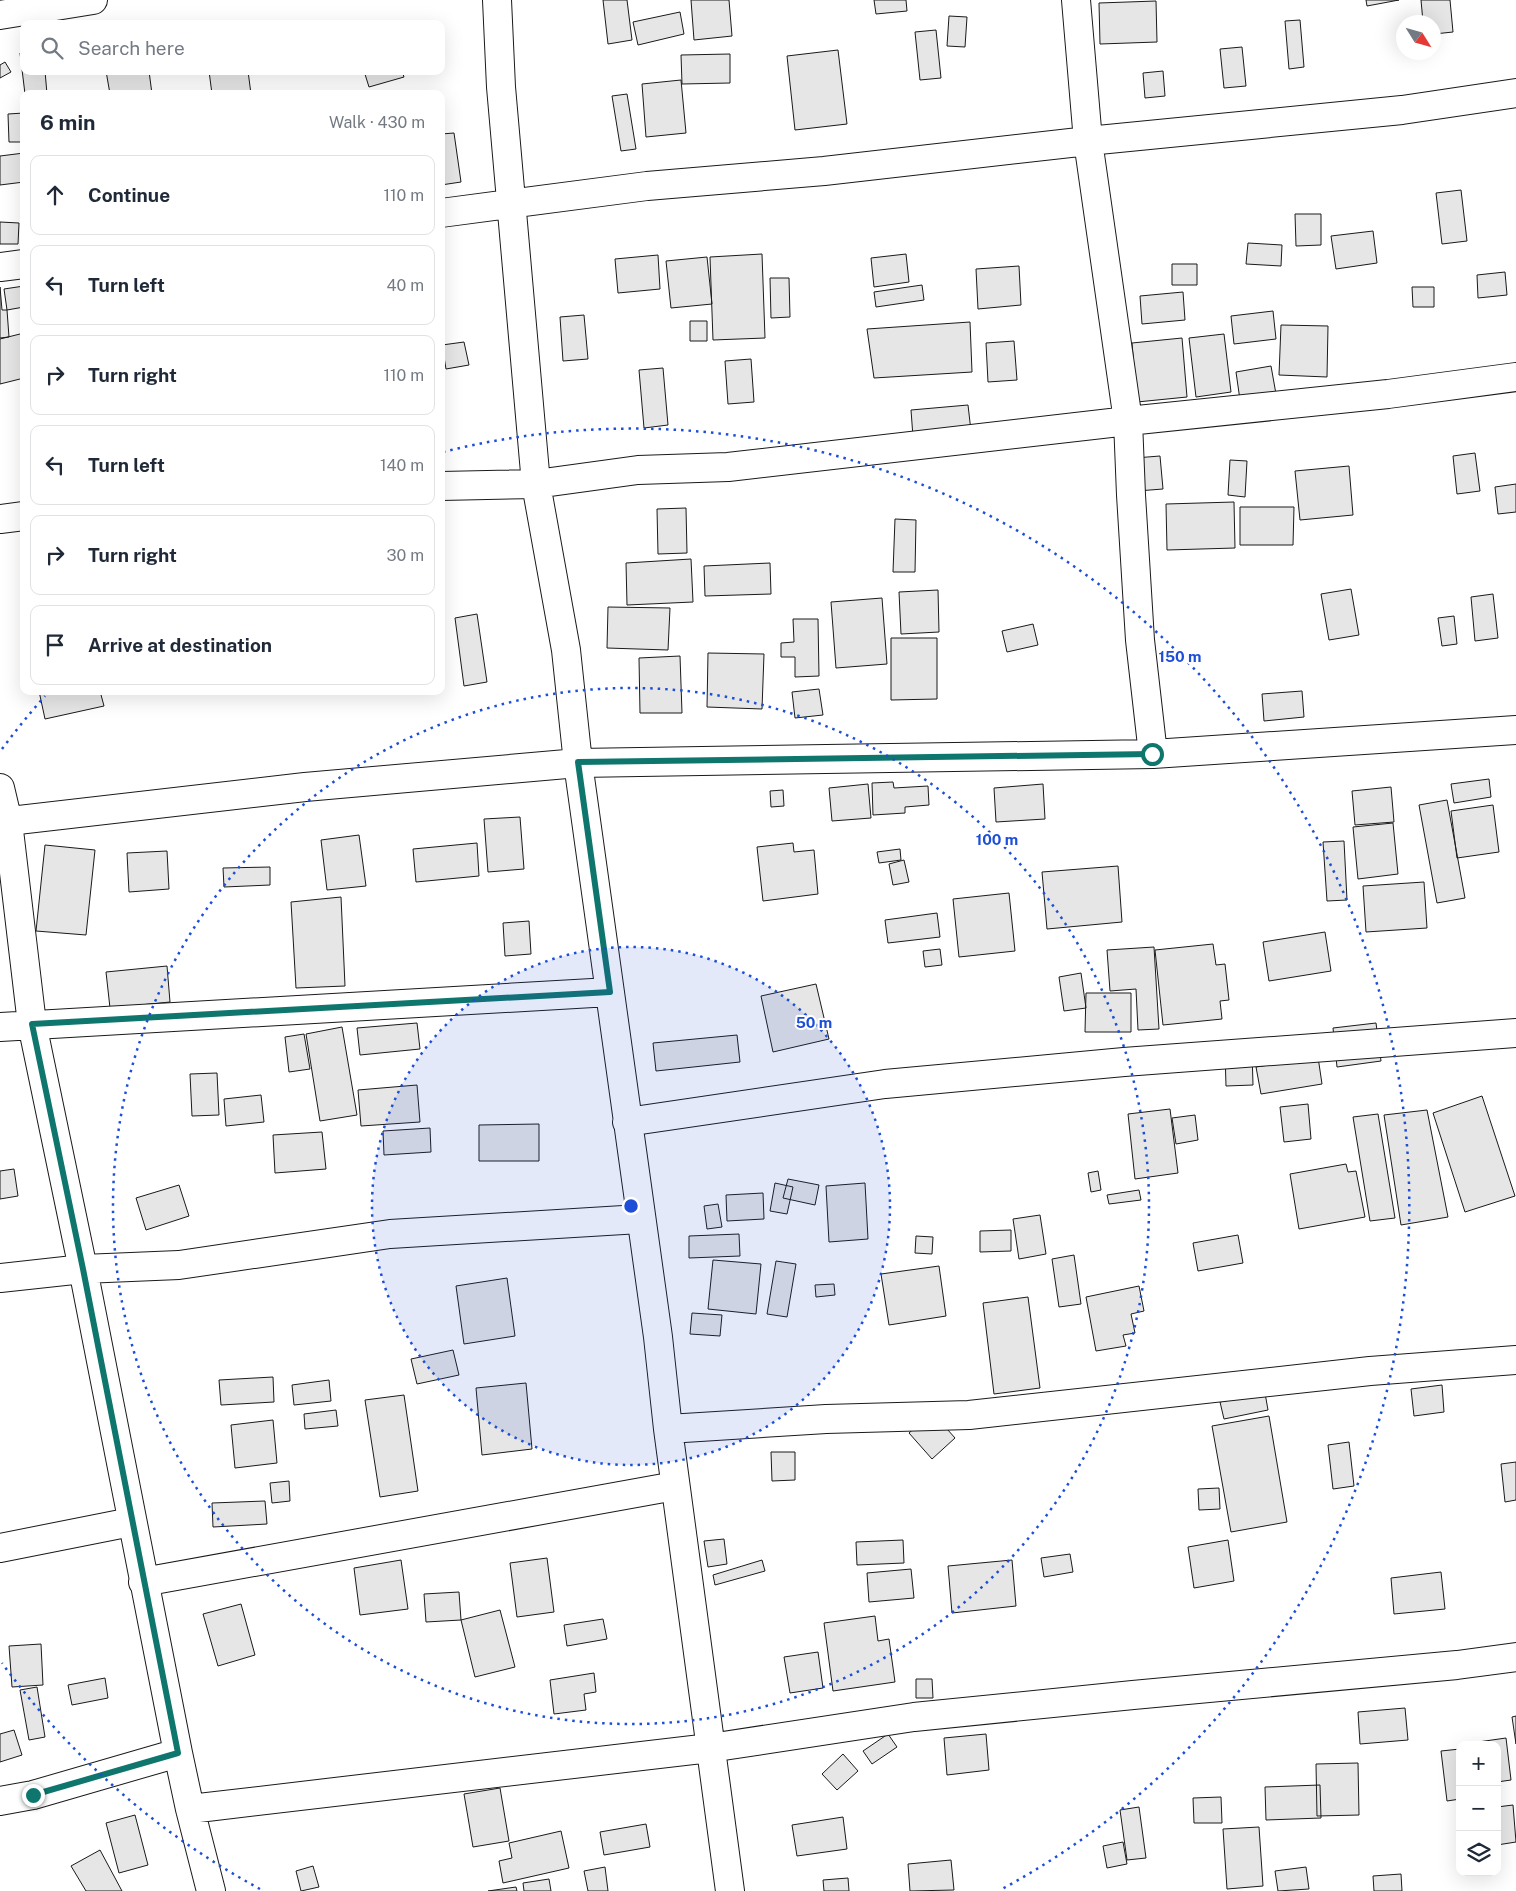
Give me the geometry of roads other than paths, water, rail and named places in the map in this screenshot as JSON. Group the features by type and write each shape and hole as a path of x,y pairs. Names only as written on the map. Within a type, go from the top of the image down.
{"street":[{"path":"0,15 93,0"},
{"path":"497,0 501,87 536,484 566,650 578,762 640,1219 658,1337 675,1486 730,1891"},
{"path":"1076,0 1088,141 1128,421 1140,640 1152,754"},
{"path":"445,212 647,186 824,171 1088,141 1402,110 1516,93"},
{"path":"0,267 20,264"},
{"path":"445,486 536,484 638,470 728,467 1128,421 1388,394 1516,377"},
{"path":"0,519 20,516"},
{"path":"4,822 305,787 578,762 1152,754 1516,730"},
{"path":"0,788 32,1024 83,1269 178,1753 211,1891"},
{"path":"0,1027 610,992"},
{"path":"627,1122 885,1084 1124,1062 1516,1033"},
{"path":"0,1278 83,1269 179,1265 390,1234 640,1219"},
{"path":"668,1429 826,1419 969,1415 1370,1371 1516,1360"},
{"path":"144,1582 675,1486"},
{"path":"0,1548 132,1522"},
{"path":"190,1809 710,1748 914,1718 1143,1694 1456,1665 1516,1657"},
{"path":"0,1801 33,1795 178,1753"}]}
